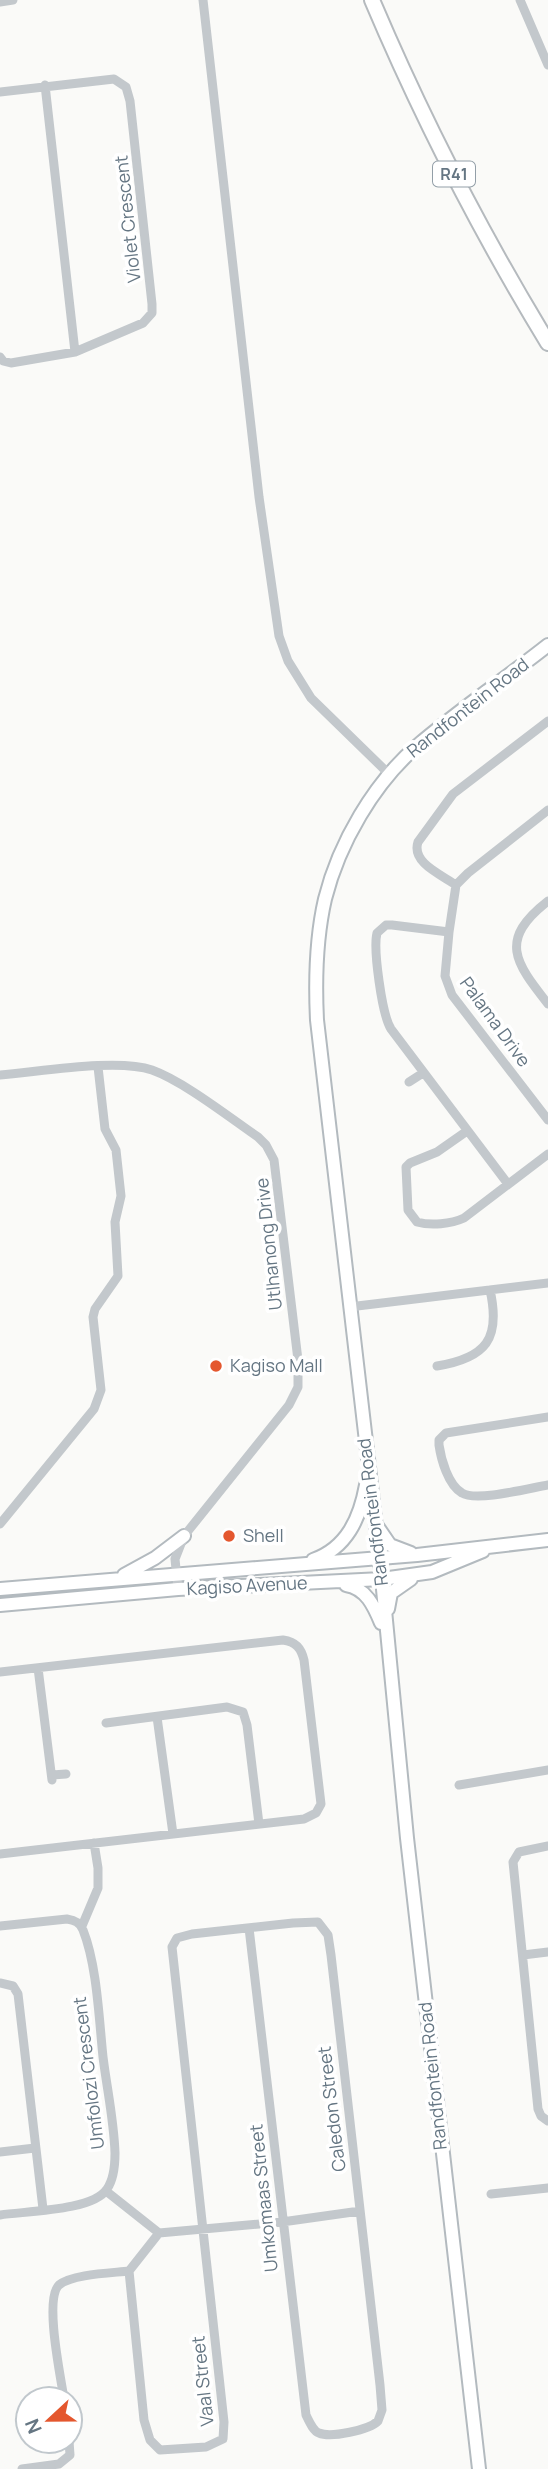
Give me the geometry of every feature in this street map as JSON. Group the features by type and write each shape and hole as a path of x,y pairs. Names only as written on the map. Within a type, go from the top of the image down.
{"main road":[{"name":"R41","path":"372,0 418,104 508,276 548,343"}],"street":[{"path":"0,2 13,0"},
{"path":"203,0 259,497 279,636 288,661 311,698 390,775"},
{"path":"521,0 548,65"},
{"name":"Violet Crescent","path":"0,92 114,79 126,87 136,147 152,313 143,323 75,352 11,363 0,357"},
{"path":"45,85 75,352"},
{"name":"Randfontein Road","path":"478,2469 410,1871 382,1579 317,1020 318,943 333,873 363,812 390,775 417,747 548,645"},
{"path":"548,721 453,794 418,842 416,848 419,859 456,885 548,810"},
{"name":"Palama Drive","path":"456,885 445,976 449,989 548,1119"},
{"path":"548,901 525,922 517,949 519,964 548,1004"},
{"path":"449,932 386,925 377,933 385,1017 391,1030 508,1184"},
{"path":"540,993 548,987"},
{"path":"0,1524 94,1409 100,1396 93,1317 95,1309 118,1276 115,1222 121,1196 116,1150 105,1129 98,1067"},
{"name":"Utlhanong Drive","path":"0,1075 98,1067 143,1068 173,1080 258,1137 266,1144 277,1168 298,1360 298,1387 289,1405 184,1536 176,1554 178,1590"},
{"path":"409,1082 423,1073"},
{"path":"467,1131 447,1146 406,1167 408,1210 417,1222 423,1224 459,1220 548,1154"},
{"path":"349,1307 548,1283"},
{"path":"436,1366 466,1360 486,1342 494,1325 495,1312 489,1290"},
{"path":"548,1417 446,1433 439,1440 449,1476 464,1495 477,1496 548,1485"},
{"path":"300,1564 322,1557 333,1550 349,1532 362,1507 368,1469"},
{"path":"375,1523 390,1545 417,1555"},
{"path":"114,1579 146,1563 184,1536"},
{"name":"Kagiso Avenue","path":"0,1589 417,1555 548,1540"},
{"name":"Kagiso Avenue","path":"0,1605 178,1590 382,1579 432,1572 489,1548"},
{"path":"386,1630 389,1601 396,1588 407,1580 432,1572"},
{"path":"331,1582 362,1591 374,1606 386,1630"},
{"path":"0,1672 291,1641 298,1646 304,1660 320,1804 316,1813 304,1819 0,1854"},
{"path":"38,1668 52,1778 66,1773"},
{"path":"106,1723 228,1707 243,1713 247,1725 259,1824"},
{"path":"157,1717 173,1834"},
{"path":"459,1785 548,1770"},
{"path":"0,1926 67,1919 75,1920 82,1926 97,1888 98,1868 94,1843"},
{"path":"548,1846 519,1852 513,1859 538,2109 541,2116 548,2121"},
{"name":"Caledon Street","path":"202,2230 172,1958 174,1941 182,1936 318,1922 328,1936 382,2410 378,2421 369,2428 345,2432"},
{"name":"Umfolozi Crescent","path":"82,1926 94,1985 115,2151 113,2178 106,2191"},
{"name":"Umkomaas Street","path":"248,1928 306,2415 319,2433 345,2432"},
{"path":"523,1955 548,1952"},
{"path":"0,1983 10,1984 18,1994 43,2209"},
{"path":"0,2152 35,2148"},
{"path":"491,2194 548,2188"},
{"path":"0,2215 89,2203 106,2191 159,2233 282,2222 360,2211"},
{"name":"Vaal Street","path":"129,2271 140,2391 150,2440 154,2446 166,2452 218,2443 223,2439 224,2422 202,2230"},
{"path":"62,2385 55,2334 54,2293 57,2287 81,2277 129,2271 159,2233"},
{"path":"22,2469 53,2465 66,2459 68,2455"}],"place":[{"name":"Kagiso Mall","path":"216,1366"},
{"name":"Shell","path":"229,1536"}]}
